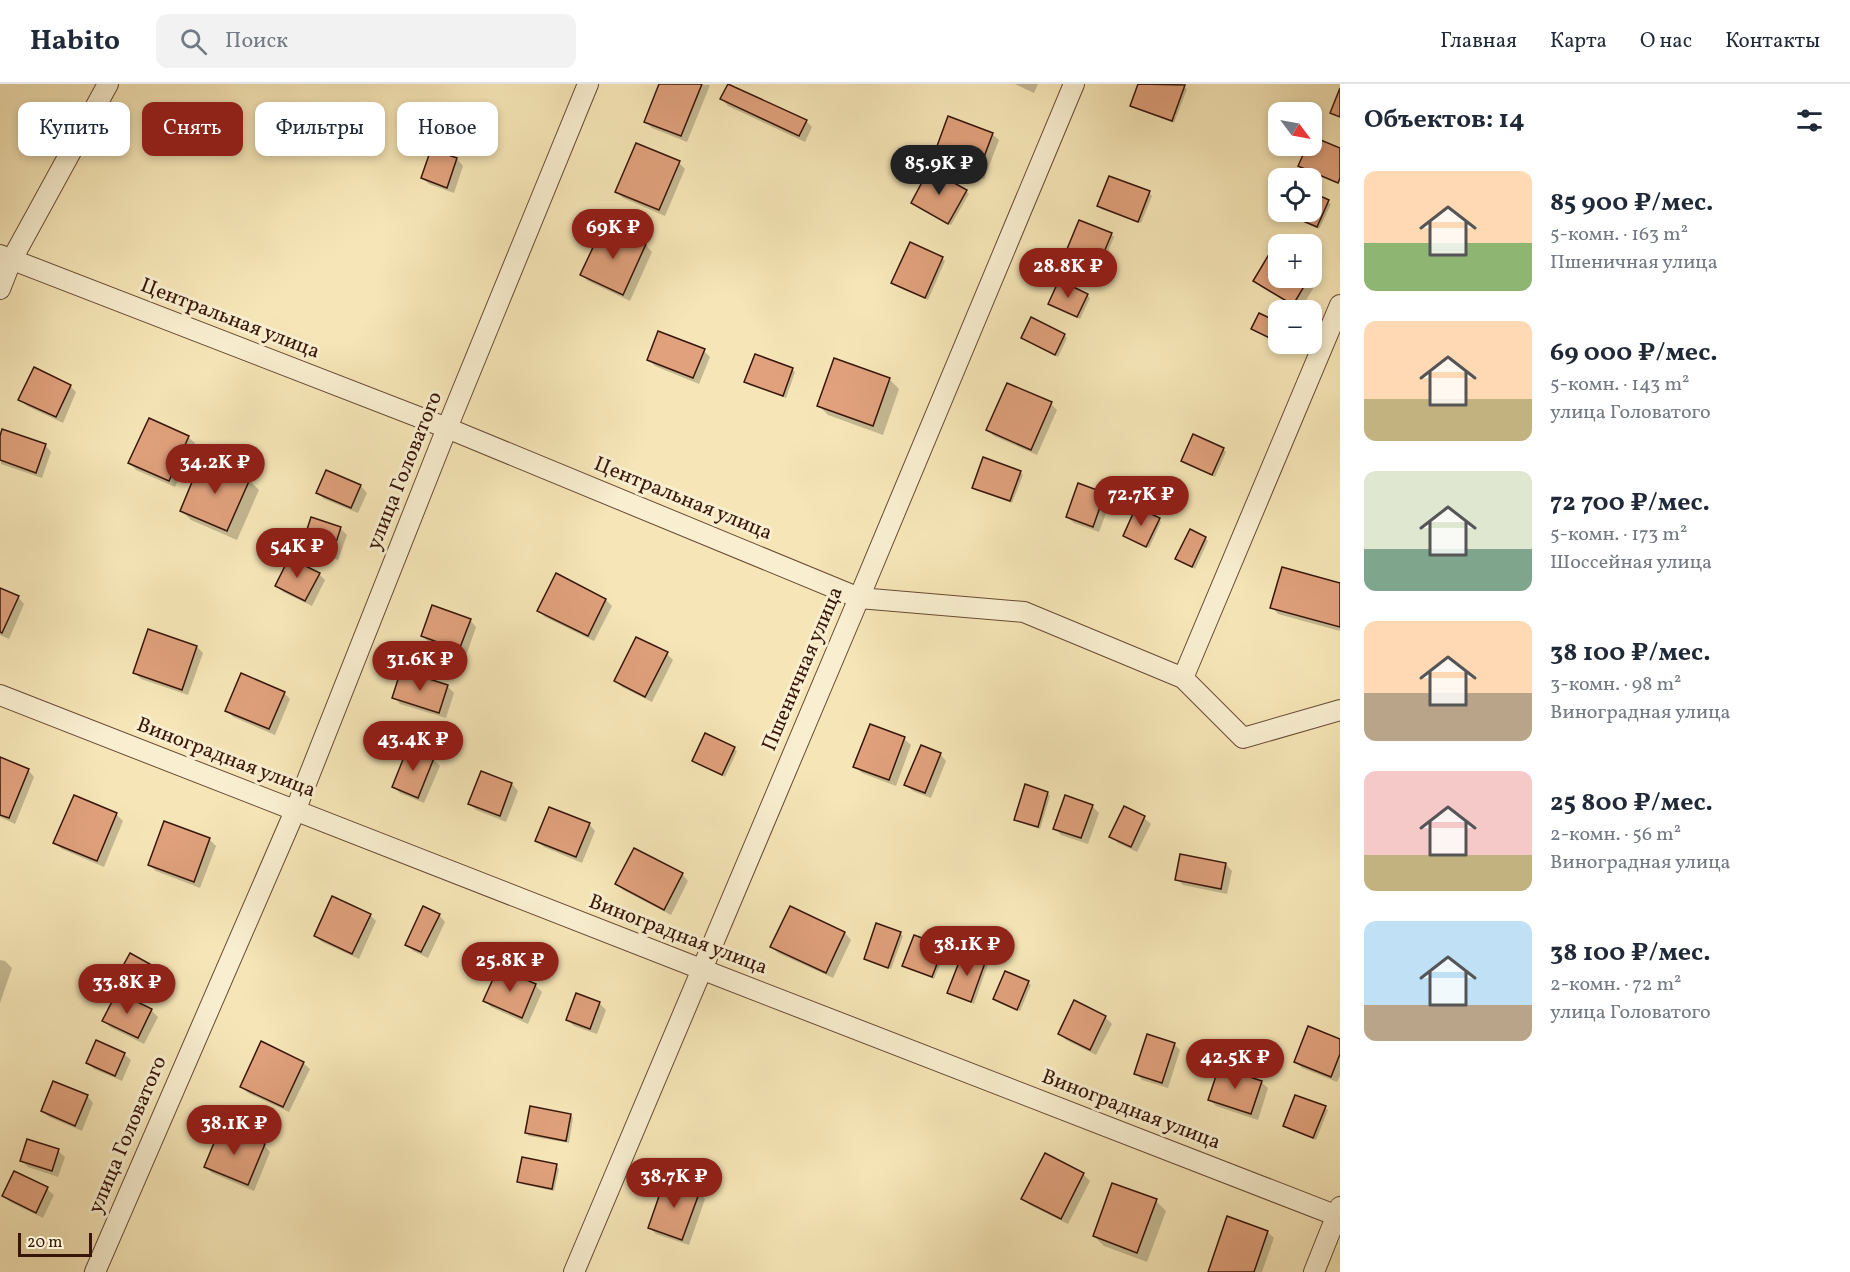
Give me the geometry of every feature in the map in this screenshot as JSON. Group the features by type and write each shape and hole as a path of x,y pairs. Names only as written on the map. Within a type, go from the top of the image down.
{"street":[{"path":"0,289 6,258 108,84"},
{"name":"улица Головатого","path":"95,1272 295,811 447,428 588,84"},
{"name":"Пшеничная улица","path":"574,1272 860,598 1074,84"},
{"name":"Центральная улица","path":"6,258 447,428 860,598 1024,612 1183,678 1243,738 1340,710"},
{"path":"1183,678 1339,311"},
{"name":"Виноградная улица","path":"0,695 701,969 1339,1213"},
{"path":"1314,1272 1339,1213"}],"building":[{"path":"659,84 702,84 681,136 644,122"},
{"path":"728,84 807,120 799,136 720,99"},
{"path":"1138,84 1185,85 1172,121 1130,106"},
{"path":"1340,88 1340,117 1330,113"},
{"path":"948,116 993,133 978,173 933,157"},
{"path":"1322,141 1340,148 1338,183 1322,176 1322,168 1298,166 1302,156 1322,156"},
{"path":"636,143 680,161 659,210 615,192"},
{"path":"429,156 457,158 447,188 421,178"},
{"path":"929,169 967,190 948,224 911,203"},
{"path":"1109,176 1150,191 1138,222 1097,206"},
{"path":"1322,197 1329,200 1322,216"},
{"path":"1079,220 1112,233 1100,262 1067,249"},
{"path":"1305,222 1319,222 1317,227"},
{"path":"604,224 646,244 623,295 580,275"},
{"path":"910,242 943,257 925,298 891,283"},
{"path":"1268,256 1268,288 1303,288 1296,300 1285,300 1253,281"},
{"path":"1059,280 1088,294 1077,317 1048,304"},
{"path":"1259,313 1268,317 1268,337 1251,329"},
{"path":"1031,317 1065,334 1055,355 1021,338"},
{"path":"658,331 705,349 693,378 647,360"},
{"path":"755,354 793,368 783,396 744,382"},
{"path":"834,358 890,378 873,426 817,406"},
{"path":"34,367 71,385 56,417 18,400"},
{"path":"1007,383 1052,402 1031,450 986,430"},
{"path":"149,418 189,436 169,481 128,463"},
{"path":"2,429 46,444 36,473 0,460"},
{"path":"1193,434 1224,448 1212,475 1181,461"},
{"path":"983,457 1021,471 1010,501 972,488"},
{"path":"202,458 250,479 227,531 180,511"},
{"path":"326,470 361,485 351,508 316,493"},
{"path":"1078,483 1105,493 1093,527 1066,517"},
{"path":"1136,507 1160,518 1146,547 1123,536"},
{"path":"311,517 341,527 332,555 302,545"},
{"path":"1190,529 1206,537 1192,567 1175,559"},
{"path":"289,558 320,573 305,601 275,586"},
{"path":"1282,567 1340,583 1340,627 1270,608"},
{"path":"556,573 606,599 588,636 537,611"},
{"path":"0,588 19,596 2,633 0,632"},
{"path":"432,605 471,619 459,650 421,636"},
{"path":"148,629 197,646 182,690 133,673"},
{"path":"636,637 668,652 645,697 614,681"},
{"path":"401,670 448,685 439,713 392,698"},
{"path":"241,673 285,692 269,729 225,711"},
{"path":"870,724 905,737 889,780 853,767"},
{"path":"705,733 735,747 722,775 692,761"},
{"path":"921,745 941,753 925,793 904,785"},
{"path":"408,747 434,758 418,798 392,787"},
{"path":"0,757 29,769 9,818 0,815"},
{"path":"481,771 512,783 500,816 468,804"},
{"path":"1025,784 1048,792 1038,827 1014,820"},
{"path":"74,795 117,813 97,861 53,843"},
{"path":"1065,795 1093,805 1081,838 1053,829"},
{"path":"1124,806 1145,816 1131,847 1109,837"},
{"path":"549,807 590,823 576,857 535,841"},
{"path":"164,821 210,838 194,882 148,865"},
{"path":"634,848 683,873 664,910 615,884"},
{"path":"1180,854 1226,863 1221,889 1175,880"},
{"path":"332,896 371,914 352,954 314,936"},
{"path":"423,906 440,914 421,952 405,945"},
{"path":"790,906 845,932 826,973 770,947"},
{"path":"876,923 901,932 888,968 864,959"},
{"path":"914,935 944,946 932,977 902,966"},
{"path":"963,952 986,960 971,1002 947,993"},
{"path":"130,953 168,974 156,996 118,975"},
{"path":"498,968 536,984 522,1018 483,1001"},
{"path":"1005,971 1029,981 1017,1010 993,999"},
{"path":"117,992 152,1009 138,1038 102,1021"},
{"path":"576,993 600,1002 590,1029 566,1020"},
{"path":"1074,1000 1106,1016 1090,1050 1058,1034"},
{"path":"1308,1026 1340,1039 1340,1054 1331,1077 1294,1062"},
{"path":"1147,1034 1175,1043 1162,1083 1134,1074"},
{"path":"96,1040 125,1053 115,1076 86,1063"},
{"path":"261,1041 304,1062 283,1107 240,1087"},
{"path":"1219,1067 1262,1081 1251,1114 1208,1100"},
{"path":"53,1081 88,1095 75,1126 41,1111"},
{"path":"1295,1095 1326,1106 1313,1138 1283,1126"},
{"path":"530,1106 571,1114 566,1141 525,1133"},
{"path":"221,1126 265,1144 248,1185 204,1167"},
{"path":"27,1139 59,1149 52,1171 20,1161"},
{"path":"1045,1153 1084,1173 1061,1219 1021,1199"},
{"path":"522,1157 557,1164 552,1189 517,1182"},
{"path":"14,1171 48,1187 36,1213 2,1196"},
{"path":"665,1179 700,1191 682,1240 648,1228"},
{"path":"1112,1183 1157,1199 1137,1253 1093,1236"},
{"path":"1227,1216 1268,1231 1254,1272 1208,1272"}]}
